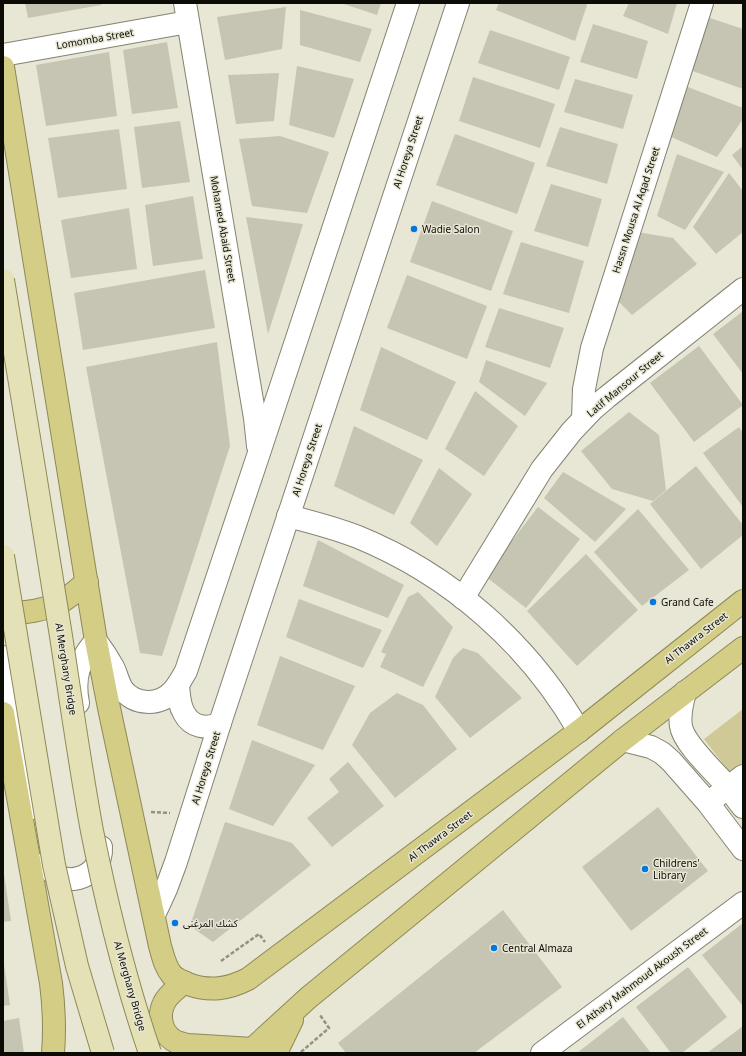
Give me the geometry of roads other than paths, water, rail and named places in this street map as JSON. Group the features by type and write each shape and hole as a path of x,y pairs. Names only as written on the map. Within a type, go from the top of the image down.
{"highway":[{"name":"Al Thawra Street","path":"3,66 96,641 160,946 166,965 173,976 196,987 208,989 222,989 236,986 248,979 579,732 743,601"},
{"path":"3,611 12,613 39,611 64,600 87,582"},
{"path":"184,982 168,996 161,1010 162,1026 167,1034 172,1039 188,1045 250,1051 308,998 624,740 743,648"},
{"path":"3,713 51,983 57,1048"},
{"path":"276,1053 297,1009"}],"main road":[{"name":"Al Merghany Bridge","path":"3,280 92,829 118,949 150,1053"},
{"path":"3,556 54,865 77,966 103,1053"}],"street":[{"path":"3,657 8,668 43,857 47,866 55,874 64,878 74,879 84,876 93,871 99,863 102,853 76,689 79,668 83,658 96,641 109,660 120,685 124,690 133,698 145,702 152,702 167,697 173,692 178,686 189,664 408,3"},
{"name":"Al Horeya Street","path":"154,915 173,871 220,723 458,3"},
{"name":"Hassn Mousa Al Aqad Street","path":"583,420 583,399 586,378 595,338 702,3"},
{"name":"Mohamed Abaid Street","path":"186,12 258,433 258,456"},
{"name":"Lomomba Street","path":"3,55 186,12"},
{"name":"Latif Mansour Street","path":"463,598 542,469 561,443 607,398 743,289"},
{"path":"288,516 335,529 380,547 423,570 463,598 497,627 528,659 556,695 579,732"},
{"path":"178,686 182,708 188,719 203,727 220,723"},
{"path":"685,692 681,716 681,727 684,737 690,745 735,782 743,807"},
{"path":"624,740 651,747 662,753 671,761 708,803 743,849"},
{"path":"708,803 735,782"},
{"name":"El Athary Mahmoud Akoush Street","path":"544,1052 743,903"}],"place":[{"name":"Wadie Salon","path":"414,229"},
{"name":"Grand Cafe","path":"653,602"},
{"name":"Childrens' Library","path":"645,869"},
{"name":"كشك المرغنى","path":"175,923"},
{"name":"Central Almaza","path":"494,948"}]}
